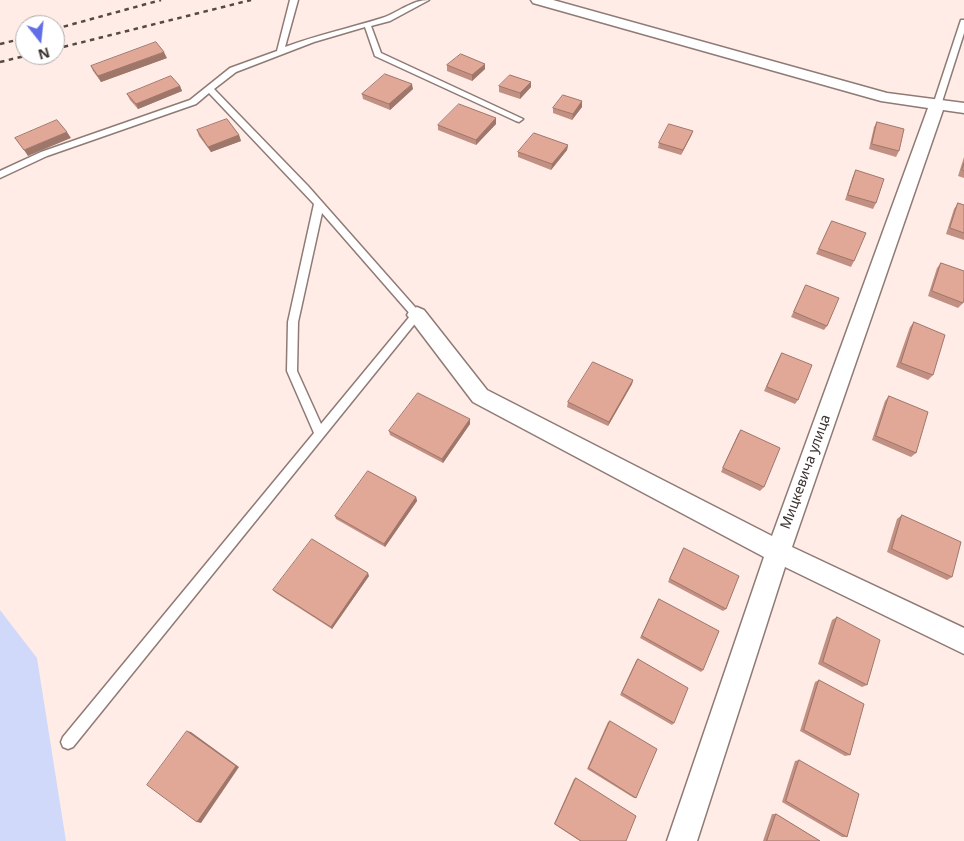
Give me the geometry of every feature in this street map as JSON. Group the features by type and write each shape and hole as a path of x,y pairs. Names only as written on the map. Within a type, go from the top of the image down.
{"street":[{"path":"538,0 886,98 963,109"},
{"name":"Мицкевича улица","path":"682,841 778,552 937,105"},
{"path":"417,316 480,396 778,552 964,641"}],"lane":[{"path":"280,52 294,0"},
{"path":"0,175 44,154 193,102 233,70 311,40 387,19 425,0"},
{"path":"937,105 964,22"},
{"path":"366,24 378,54 518,119"},
{"path":"68,742 417,316 318,204 209,89"},
{"path":"318,204 293,322 292,371 320,434"}],"shaded area":[{"path":"0,610 37,658 66,841 0,841"}],"building":[{"path":"156,42 164,52 98,76 91,66"},
{"path":"461,54 485,64 472,75 447,65"},
{"path":"385,74 412,84 389,104 362,94"},
{"path":"510,75 531,82 520,93 499,86"},
{"path":"171,76 180,86 136,104 127,94"},
{"path":"563,95 582,101 573,114 553,108"},
{"path":"459,104 496,118 476,140 438,125"},
{"path":"227,119 239,135 208,147 197,130"},
{"path":"57,120 67,132 24,150 15,138"},
{"path":"877,122 904,129 899,151 872,144"},
{"path":"669,124 693,131 683,150 659,143"},
{"path":"534,133 568,145 552,164 518,152"},
{"path":"856,170 884,179 876,203 848,195"},
{"path":"958,203 964,205 964,233 950,228"},
{"path":"832,221 866,233 854,261 819,249"},
{"path":"941,263 964,271 963,303 932,291"},
{"path":"806,285 839,298 827,326 794,312"},
{"path":"914,322 945,335 933,375 901,363"},
{"path":"782,353 812,365 798,400 767,387"},
{"path":"593,362 633,380 609,422 568,402"},
{"path":"418,393 470,419 442,459 389,431"},
{"path":"889,396 928,412 916,453 876,436"},
{"path":"741,430 780,448 764,487 723,468"},
{"path":"368,471 416,497 384,544 335,516"},
{"path":"902,515 961,542 952,577 892,549"},
{"path":"312,539 368,573 331,627 273,590"},
{"path":"684,548 739,576 726,609 670,579"},
{"path":"659,599 719,631 703,670 642,636"},
{"path":"837,617 880,640 867,685 823,662"},
{"path":"638,659 688,688 674,723 622,693"},
{"path":"819,680 864,704 850,755 804,730"},
{"path":"610,721 657,749 636,798 589,768"},
{"path":"187,731 236,766 197,822 147,785"},
{"path":"799,760 859,794 847,837 786,801"},
{"path":"576,778 636,816 626,841 581,841 555,824"},
{"path":"776,814 820,841 767,841"}],"railway":[{"path":"65,26 161,0"},
{"path":"65,46 251,0"},
{"path":"0,44 15,40"},
{"path":"0,62 15,58"}]}
